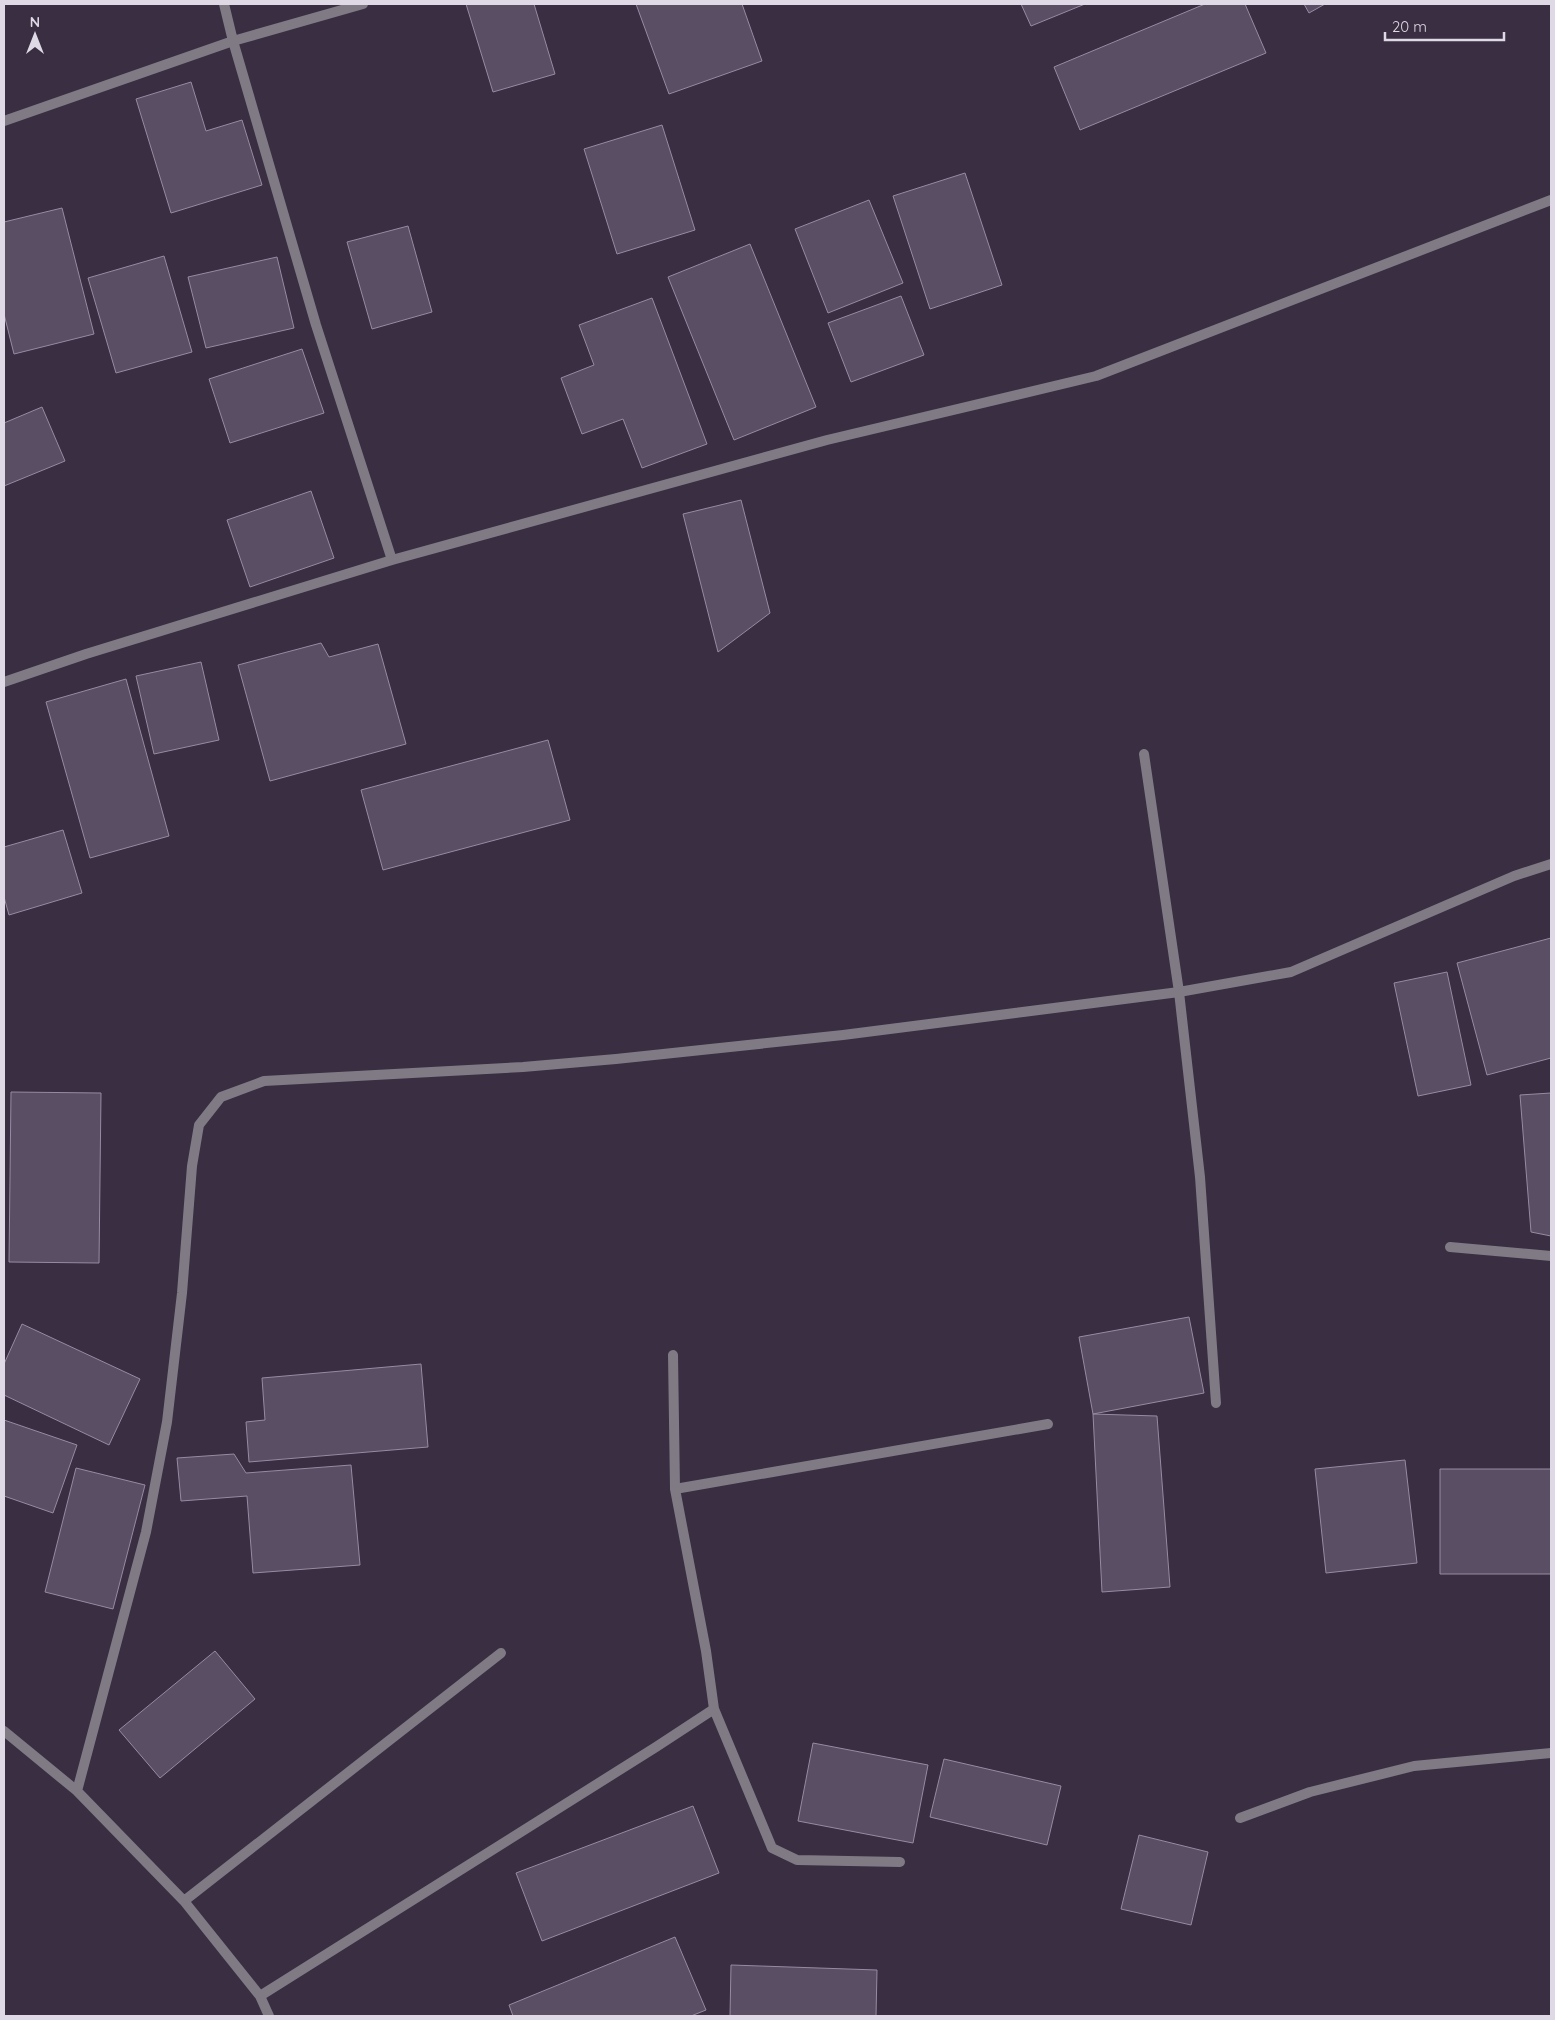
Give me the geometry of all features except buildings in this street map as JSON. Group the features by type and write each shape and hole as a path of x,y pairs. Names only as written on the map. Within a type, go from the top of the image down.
{"street":[{"path":"224,4 233,41 316,325 392,560"},
{"path":"4,122 233,41 363,4"},
{"path":"4,682 96,651 392,560 827,440 1096,376 1551,200"},
{"path":"1144,754 1180,992 1200,1177 1216,1403"},
{"path":"77,1791 146,1532 167,1422 182,1293 192,1166 199,1125 221,1097 264,1081 522,1067 616,1059 843,1035 1180,992 1292,972 1514,876 1551,864"},
{"path":"1450,1247 1551,1256"},
{"path":"673,1354 675,1488 706,1652 714,1709 772,1848 797,1860 900,1862"},
{"path":"675,1488 1048,1424"},
{"path":"184,1901 502,1653"},
{"path":"260,1996 714,1709"},
{"path":"4,1730 77,1791 184,1901 260,1996 269,2016"},
{"path":"1240,1818 1310,1792 1414,1766 1551,1753"}]}
